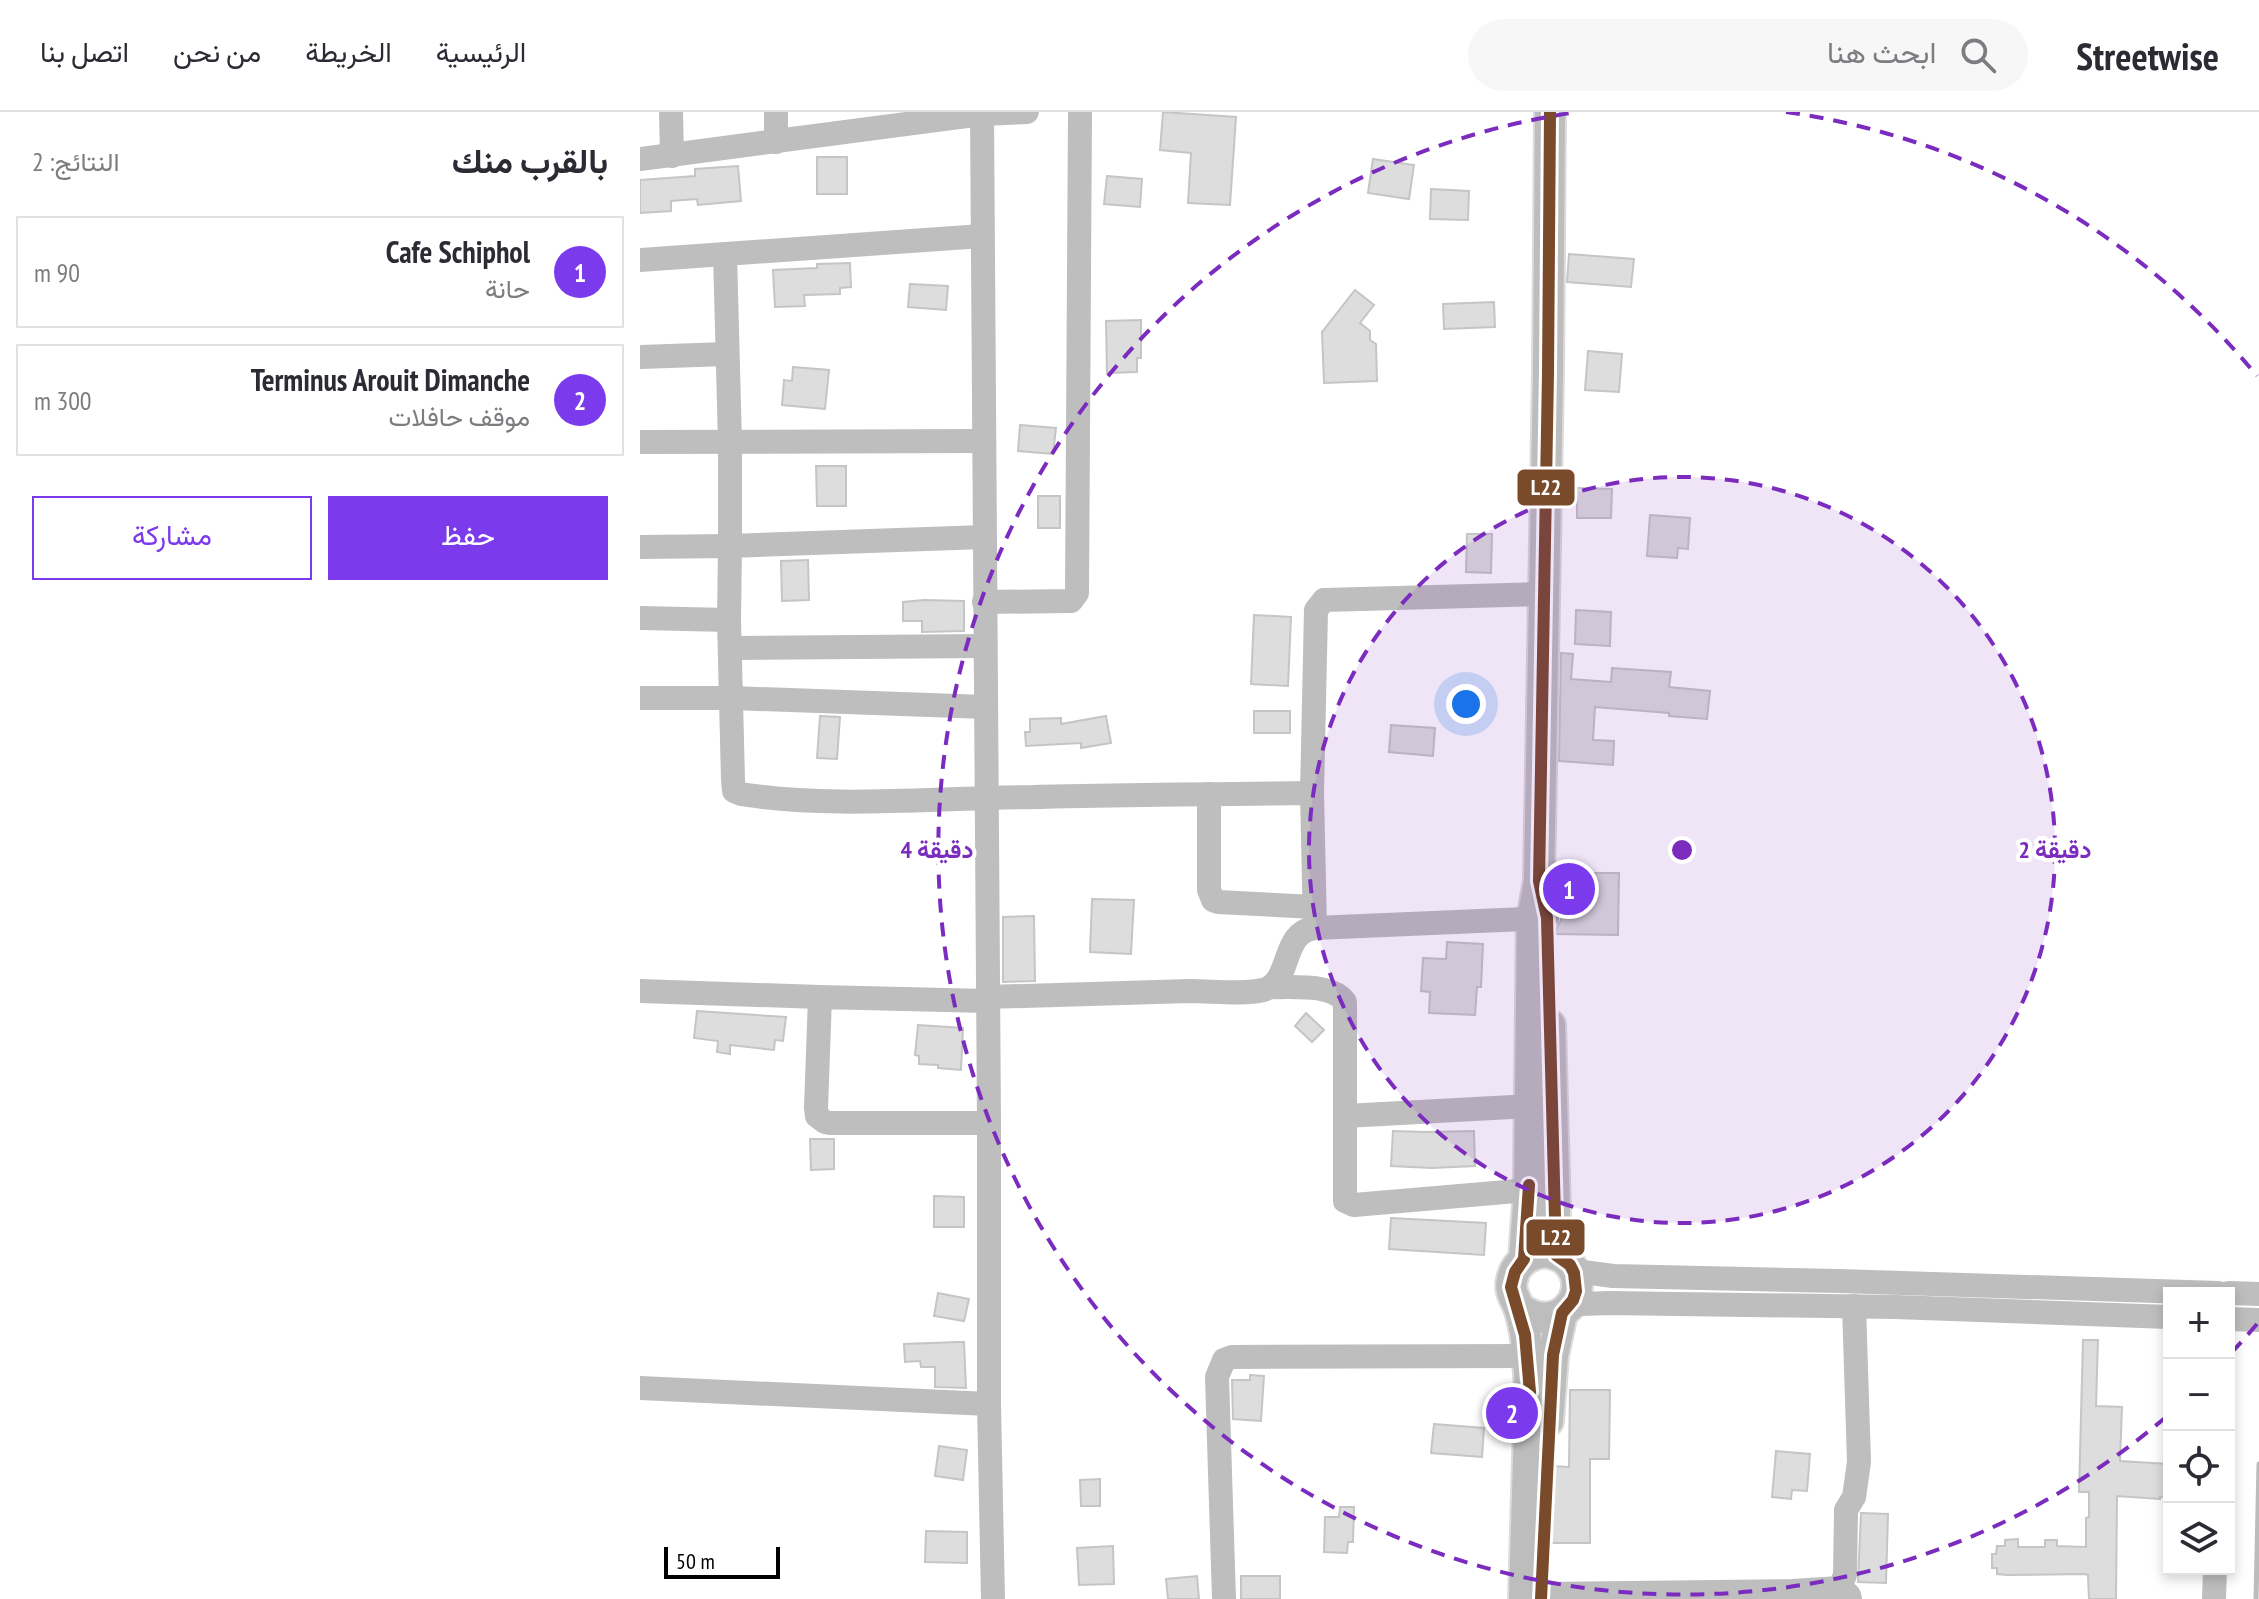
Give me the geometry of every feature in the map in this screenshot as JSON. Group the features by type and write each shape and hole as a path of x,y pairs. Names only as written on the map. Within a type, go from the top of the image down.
{"main road":[{"path":"1535,1597 1556,1334 1565,1310 1573,1300 1577,1282 1563,1260 1539,881 1550,112"},
{"path":"1540,919 1524,1259 1512,1277 1511,1288 1513,1299 1529,1315 1540,1319 1552,1318 1565,1310"},
{"path":"1524,1259 1545,1252 1563,1260"},
{"path":"1519,1308 1530,1396 1535,1597"}],"street":[{"path":"671,112 672,156"},
{"path":"776,112 776,142"},
{"path":"640,159 776,142 869,121 1027,112"},
{"path":"984,602 1071,601 1077,593 1080,112"},
{"path":"982,113 989,1404 993,1599"},
{"path":"640,260 982,236"},
{"path":"725,254 734,791 821,800 903,801 1312,793"},
{"path":"640,357 727,354"},
{"path":"640,442 983,441"},
{"path":"640,547 984,537"},
{"path":"1271,987 1280,976 1294,940 1307,929 1314,917 1312,793 1316,610 1320,602 1544,594"},
{"path":"640,618 729,620"},
{"path":"730,648 985,646"},
{"path":"640,698 985,707"},
{"path":"1209,794 1209,890 1213,900 1218,902 1314,917 1540,919"},
{"path":"640,991 987,999 1255,991 1271,987 1331,990 1341,995 1345,1002 1345,1201 1354,1205 1529,1190"},
{"path":"820,997 816,1108 820,1119 830,1123 989,1123"},
{"path":"1345,1116 1530,1106"},
{"path":"1563,1260 1583,1272 1613,1276 2237,1293"},
{"path":"1565,1310 1581,1304 1609,1303 1854,1306 2163,1317"},
{"path":"1535,1597 1695,1596 1792,1591 1845,1593 1846,1510 1854,1497 1859,1462 1854,1306"},
{"path":"1224,1599 1217,1377 1224,1360 1232,1357 1527,1356"},
{"path":"640,1388 989,1404"},
{"path":"2214,1599 2215,1575"}],"building":[{"path":"1163,112 1236,117 1230,205 1188,203 1191,153 1160,150"},
{"path":"817,157 847,157 847,194 817,194"},
{"path":"1373,159 1414,165 1409,199 1368,193"},
{"path":"738,166 741,201 698,205 697,199 671,201 671,211 640,213 640,180 695,176 695,169"},
{"path":"1107,176 1142,179 1140,207 1104,204"},
{"path":"1431,189 1469,191 1468,220 1430,219"},
{"path":"1569,254 1634,259 1631,287 1567,282"},
{"path":"850,263 851,287 840,288 840,294 804,295 805,306 775,307 773,270"},
{"path":"910,284 948,286 946,310 908,307"},
{"path":"1355,290 1374,305 1360,323 1370,331 1370,340 1376,344 1377,381 1324,383 1322,332"},
{"path":"1494,302 1495,327 1444,329 1443,304"},
{"path":"1141,320 1141,358 1137,358 1137,372 1107,373 1106,321"},
{"path":"1588,351 1622,354 1619,392 1585,390"},
{"path":"793,367 829,370 825,409 782,405 784,380 792,381"},
{"path":"1020,425 1056,428 1053,454 1018,451"},
{"path":"816,466 846,466 846,506 817,506"},
{"path":"1577,488 1612,489 1611,518 1577,518"},
{"path":"1038,496 1060,496 1060,528 1038,528"},
{"path":"1650,515 1690,518 1688,549 1678,548 1677,558 1647,556"},
{"path":"1467,534 1492,534 1491,573 1466,572"},
{"path":"808,560 809,600 782,601 781,561"},
{"path":"964,601 964,631 922,632 922,621 903,621 903,602"},
{"path":"1576,610 1611,612 1610,646 1575,644"},
{"path":"1254,615 1291,617 1288,686 1251,684"},
{"path":"1561,653 1573,654 1571,679 1611,682 1612,668 1671,672 1669,687 1710,691 1707,719 1595,707 1593,740 1614,741 1613,765 1559,761"},
{"path":"1254,711 1290,711 1290,733 1254,733"},
{"path":"820,716 840,717 837,759 817,758"},
{"path":"1106,716 1111,743 1081,748 1081,743 1026,746 1025,732 1030,732 1030,719 1061,718 1061,724"},
{"path":"1391,725 1435,728 1433,756 1389,752"},
{"path":"1557,873 1619,873 1618,935 1554,934 1562,918 1555,905"},
{"path":"1092,899 1134,900 1131,954 1090,952"},
{"path":"1034,916 1035,981 1003,982 1003,917"},
{"path":"1447,942 1483,944 1481,987 1477,987 1475,1015 1429,1013 1430,992 1421,991 1423,958 1446,959"},
{"path":"697,1011 786,1017 783,1041 775,1040 774,1050 730,1045 730,1054 717,1052 718,1041 694,1038"},
{"path":"1306,1013 1324,1030 1312,1042 1295,1026"},
{"path":"918,1025 963,1028 961,1070 919,1064 919,1056 915,1055"},
{"path":"1393,1131 1474,1131 1475,1166 1391,1166"},
{"path":"810,1139 834,1139 834,1169 811,1170"},
{"path":"934,1196 964,1197 964,1227 934,1227"},
{"path":"1391,1218 1486,1223 1484,1255 1389,1249"},
{"path":"938,1293 969,1299 964,1321 934,1316"},
{"path":"2083,1340 2098,1340 2096,1406 2122,1407 2120,1461 2163,1464 2163,1497 2117,1496 2116,1599 2089,1599 2088,1575 2085,1574 1997,1574 1997,1568 1992,1568 1992,1554 1996,1554 1997,1546 2005,1546 2005,1540 2018,1539 2018,1547 2045,1547 2045,1540 2057,1540 2057,1546 2086,1547 2089,1492 2079,1492"},
{"path":"964,1342 966,1388 935,1387 935,1367 921,1367 920,1361 905,1362 904,1344"},
{"path":"1250,1375 1264,1376 1261,1421 1233,1419 1232,1380 1250,1380"},
{"path":"1570,1390 1610,1390 1609,1459 1590,1459 1590,1543 1551,1543 1552,1466 1569,1467"},
{"path":"1434,1424 1484,1428 1482,1457 1431,1453"},
{"path":"939,1446 967,1450 963,1480 935,1476"},
{"path":"1776,1451 1810,1454 1807,1491 1792,1490 1791,1499 1772,1497"},
{"path":"1100,1479 1100,1506 1081,1506 1080,1480"},
{"path":"1340,1507 1354,1507 1353,1542 1348,1542 1347,1553 1324,1552 1325,1517 1339,1517"},
{"path":"1861,1513 1888,1514 1886,1583 1858,1582"},
{"path":"926,1531 967,1532 967,1563 925,1562"},
{"path":"1113,1546 1114,1584 1079,1585 1077,1548"},
{"path":"1197,1576 1199,1599 1168,1599 1166,1579"},
{"path":"1241,1576 1280,1576 1280,1599 1241,1599"}],"waterway":[{"path":"2256,1599 2259,1464"}],"transit line":[{"name":"L22","path":"1541,1599 1553,1355 1562,1313 1576,1291 1570,1265 1556,1255 1547,918 1539,881 1550,112"},
{"name":"L22","path":"1529,1185 1524,1259 1515,1272 1511,1287 1525,1335 1530,1392"}],"place":[{"name":"Cafe Schiphol","path":"1569,889"},
{"name":"Terminus Arouit Dimanche","path":"1512,1413"}]}
